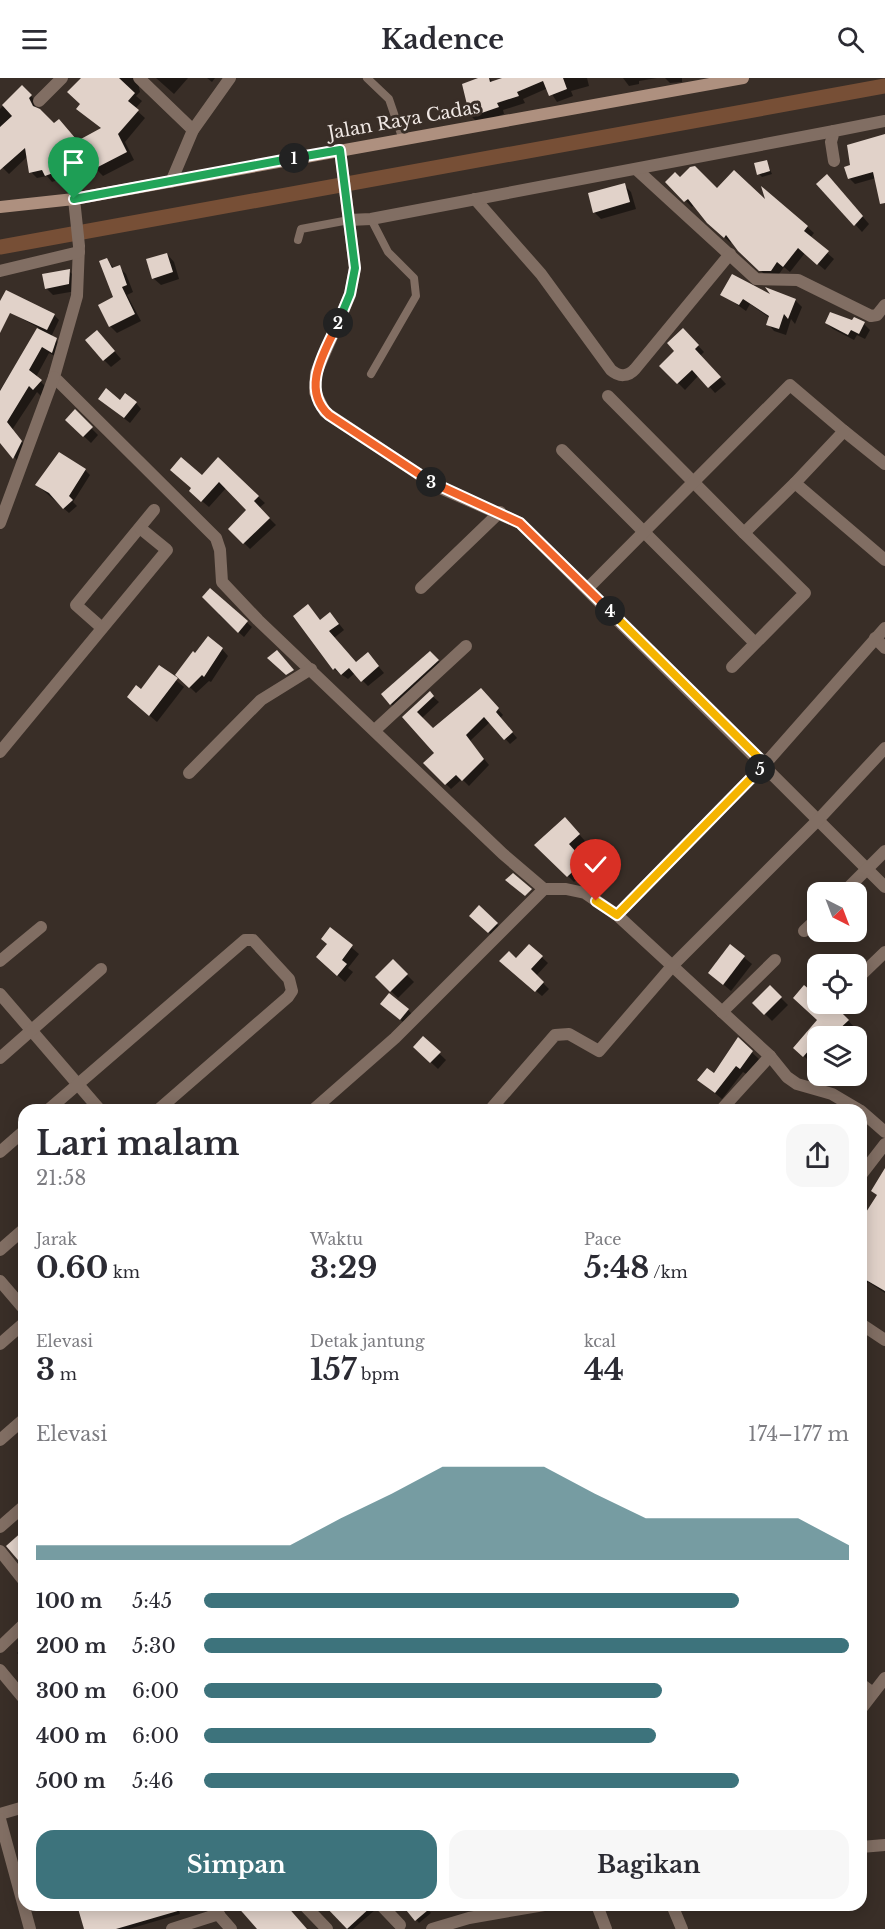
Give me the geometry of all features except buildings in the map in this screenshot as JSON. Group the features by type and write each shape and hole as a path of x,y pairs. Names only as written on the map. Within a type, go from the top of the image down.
{"street":[{"path":"39,101 62,78"},
{"path":"139,78 193,130"},
{"path":"171,182 193,130 230,78"},
{"name":"Jalan Raya Cadas","path":"0,207 74,199 402,137 743,78"},
{"path":"349,220 371,219 885,121"},
{"path":"834,131 831,142 834,161"},
{"path":"340,150 355,268 353,284 316,373 317,400 329,415 438,487 500,512 520,523 765,764 885,887"},
{"path":"636,169 756,279 798,280 871,316 877,315 885,304"},
{"path":"0,523 54,377 77,296 79,249 74,199"},
{"path":"475,199 541,274 611,370 621,375 628,375 635,369 730,254"},
{"path":"0,271 79,249"},
{"path":"54,377 216,538 220,550 222,582 258,620 503,854 544,889 566,889 585,893 617,915 674,964 797,1084 832,1094 848,1104"},
{"path":"587,589 789,385 885,464"},
{"path":"608,396 805,593 732,667"},
{"path":"744,533 844,431"},
{"path":"562,450 755,644"},
{"path":"795,483 885,560"},
{"path":"102,628 76,605 154,510"},
{"path":"421,588 500,512"},
{"path":"0,752 166,550 140,528"},
{"path":"617,915 765,764 885,628"},
{"path":"875,638 885,648"},
{"path":"375,730 466,646"},
{"path":"189,773 261,700 311,669"},
{"path":"495,1104 555,1035 569,1034 598,1051 674,964 819,819 885,748"},
{"path":"854,882 885,851"},
{"path":"320,1104 395,1038 544,889"},
{"path":"0,961 41,927"},
{"path":"804,932 807,929"},
{"path":"55,1104 244,940 253,940 289,979 292,991 288,997 165,1104"},
{"path":"867,969 885,952"},
{"path":"722,1012 775,960"},
{"path":"0,1058 101,969"},
{"path":"0,994 94,1104"},
{"path":"726,1104 770,1056"},
{"path":"867,1117 885,1132"},
{"path":"0,1152 18,1136"},
{"path":"867,1167 885,1144"},
{"path":"0,1250 18,1234"},
{"path":"0,1281 18,1302"},
{"path":"0,1344 18,1328"},
{"path":"867,1328 885,1340"},
{"path":"0,1440 18,1424"},
{"path":"0,1527 18,1511"},
{"path":"0,1551 18,1574"},
{"path":"0,1647 18,1630"},
{"path":"0,1670 18,1692"},
{"path":"867,1701 885,1678"},
{"path":"867,1688 873,1693"},
{"path":"0,1814 18,1809"},
{"path":"0,1819 18,1885"},
{"path":"867,1846 885,1845"},
{"path":"25,1911 30,1929"},
{"path":"172,1929 213,1911"},
{"path":"216,1911 231,1929"},
{"path":"310,1911 327,1929"},
{"path":"387,1911 400,1925"},
{"path":"432,1929 470,1918 510,1911"},
{"path":"599,1911 606,1929"},
{"path":"674,1911 682,1929"}],"lane":[{"path":"366,78 389,99 402,137"},
{"path":"371,219 388,252 414,278 416,296 371,374"},
{"path":"298,240 300,230 349,220"}],"waterway":[{"path":"0,247 885,86"}],"route":[{"path":"74,199 340,150 355,268 350,294 316,373 315,392 325,412 438,487 512,517 520,523 765,764 617,915 596,901"}]}
